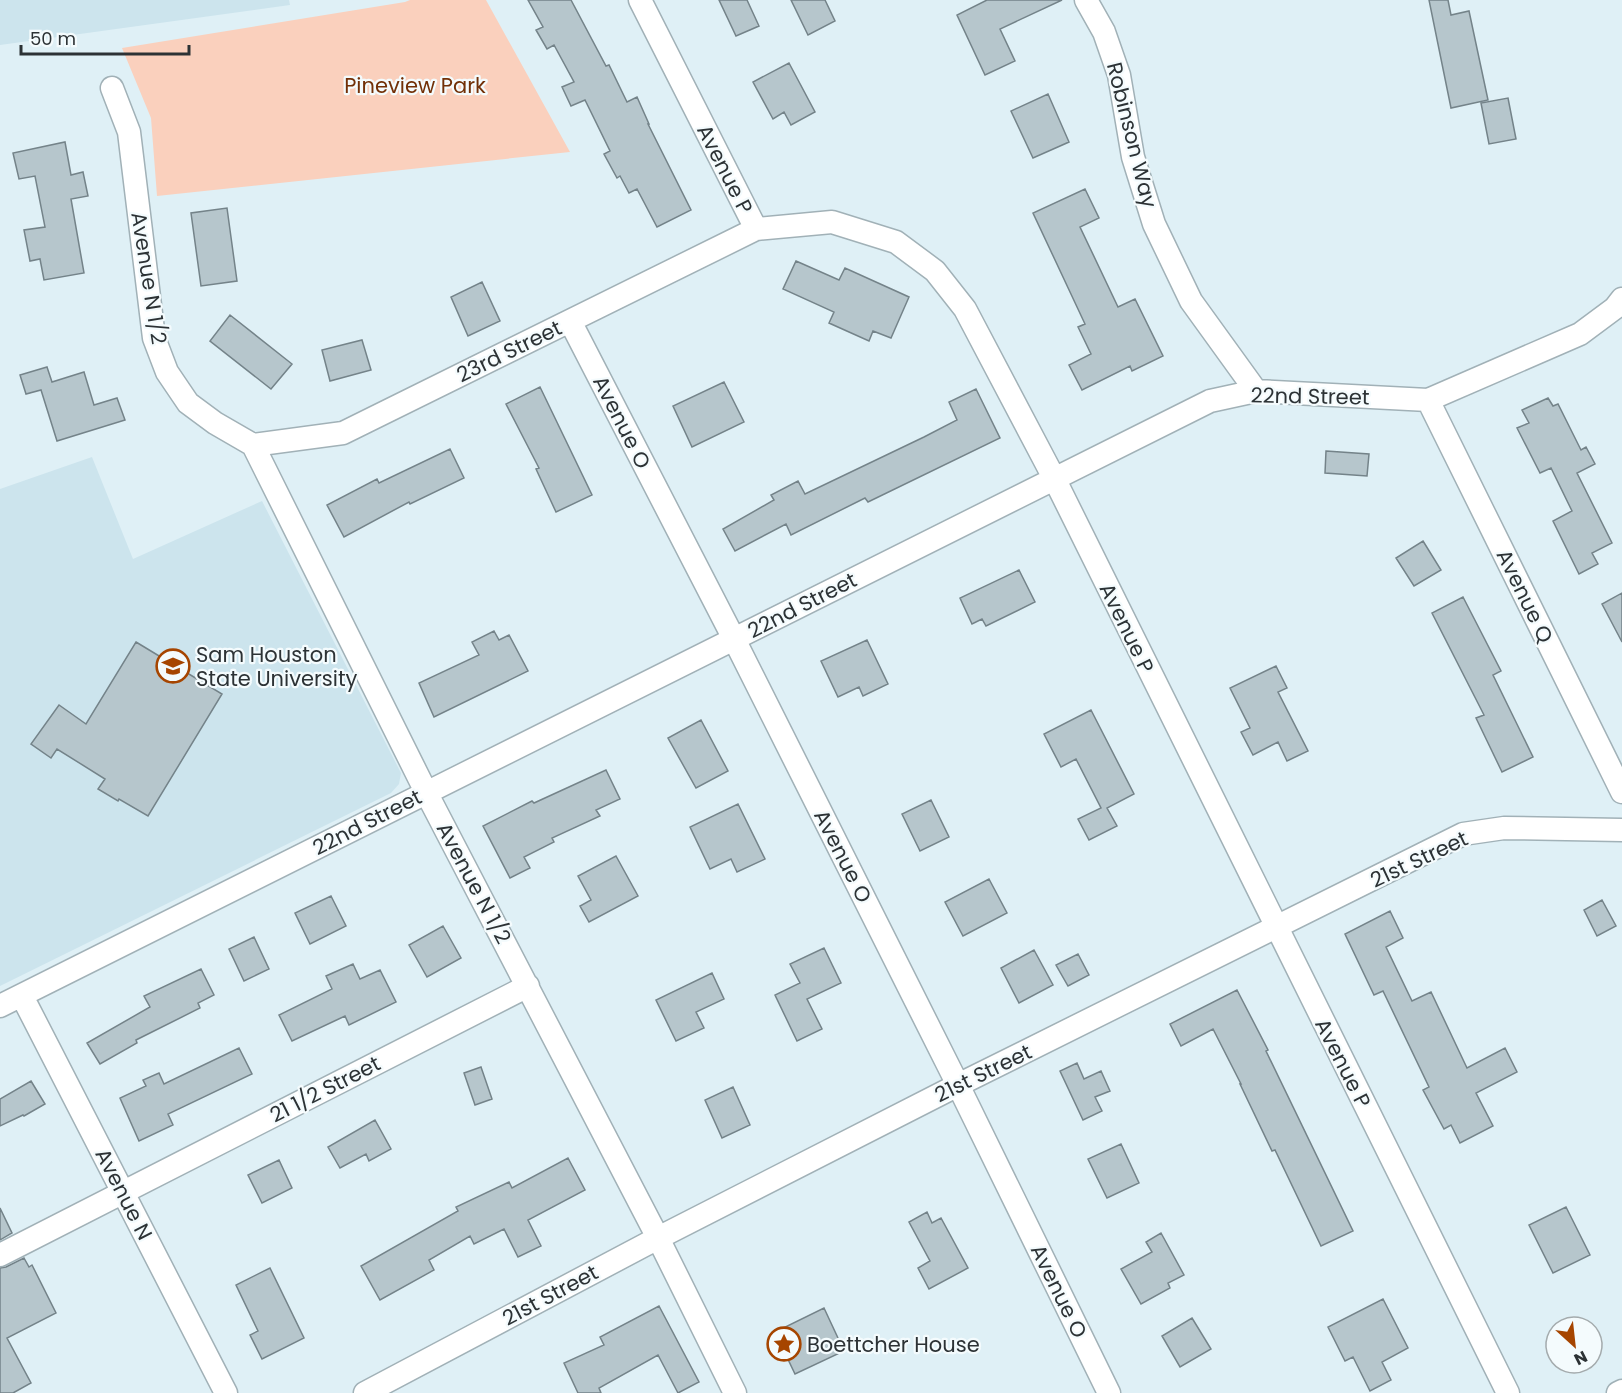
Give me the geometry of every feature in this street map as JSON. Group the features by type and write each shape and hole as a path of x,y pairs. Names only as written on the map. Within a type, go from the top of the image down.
{"street":[{"name":"Avenue P","path":"640,0 756,229 832,222 896,242 935,271 965,309 1053,478 1508,1393"},
{"name":"Robinson Way","path":"1086,0 1104,32 1119,75 1133,157 1154,224 1191,301 1256,391"},
{"name":"Avenue N 1/2","path":"112,88 129,132 154,338 168,372 188,403 215,423 253,445 426,792 658,1238 735,1393"},
{"name":"23rd Street","path":"253,445 343,433 756,229"},
{"name":"22nd Street","path":"0,1006 1210,401 1256,391 1428,400 1580,334 1615,308 1622,299"},
{"name":"Avenue O","path":"570,321 734,639 1109,1393"},
{"name":"Avenue Q","path":"1428,400 1622,792"},
{"name":"21st Street","path":"365,1393 658,1238 1463,834 1504,828 1622,830"},
{"name":"21 1/2 Street","path":"0,1255 528,986"},
{"name":"Avenue N","path":"22,996 226,1393"}],"shaded area":[{"path":"0,0 289,0 290,5 0,45"},
{"name":"Sam Houston State University","path":"92,457 133,559 262,501 401,773 399,784 391,793 0,986 0,489"}],"green space":[{"name":"Pineview Park","path":"410,0 486,0 570,152 157,196 151,118 122,48"}],"building":[{"path":"528,0 571,0 606,66 609,65 627,102 637,97 691,210 657,227 637,189 629,193 620,176 617,178 604,154 610,151 585,100 571,106 562,87 574,82 554,45 547,49 536,30 543,27"},
{"path":"719,0 747,0 759,26 736,36"},
{"path":"791,0 825,0 835,21 808,35"},
{"path":"987,0 1062,0 1000,29 1015,61 985,75 957,15"},
{"path":"1429,0 1448,0 1451,15 1469,11 1488,100 1451,108"},
{"path":"789,63 815,112 791,125 784,112 773,119 753,82"},
{"path":"1048,94 1069,142 1033,158 1011,111"},
{"path":"1508,98 1516,139 1489,144 1481,103"},
{"path":"65,142 71,175 83,172 88,196 71,199 84,273 44,280 40,259 30,261 24,230 45,227 35,176 19,179 13,153"},
{"path":"1085,189 1099,218 1080,227 1118,307 1135,299 1163,356 1132,371 1130,366 1082,390 1069,365 1091,354 1078,327 1085,324 1033,213"},
{"path":"227,208 237,281 201,286 191,213"},
{"path":"796,261 839,280 845,268 909,297 891,338 873,331 869,341 829,323 834,312 783,289"},
{"path":"482,282 500,321 468,336 451,297"},
{"path":"230,315 292,364 271,389 210,341"},
{"path":"362,340 371,370 330,381 322,350"},
{"path":"47,367 52,382 84,372 94,405 117,398 125,420 57,441 41,390 26,394 20,375"},
{"path":"724,382 744,422 692,447 673,406"},
{"path":"540,387 592,495 556,512 536,469 539,468 506,404"},
{"path":"976,389 1000,438 868,502 865,498 791,535 786,524 735,551 723,529 774,500 771,495 798,481 805,494 957,420 949,402"},
{"path":"1548,398 1553,406 1558,404 1581,450 1586,447 1595,464 1577,473 1612,543 1592,553 1598,564 1579,574 1553,521 1572,511 1551,468 1540,473 1517,428 1529,423 1522,410"},
{"path":"450,449 464,478 410,504 409,502 344,537 327,505 377,479 379,483"},
{"path":"1326,451 1369,454 1367,476 1325,473"},
{"path":"1423,541 1441,570 1414,586 1396,558"},
{"path":"1019,570 1035,602 986,626 982,619 972,624 960,598"},
{"path":"1622,593 1622,642 1602,604"},
{"path":"1463,597 1501,671 1493,675 1533,757 1502,772 1476,718 1484,715 1432,613"},
{"path":"494,631 499,640 509,635 528,671 434,717 419,683 479,655 472,642"},
{"path":"867,640 888,684 863,696 859,687 838,697 821,661"},
{"path":"136,642 222,694 148,816 98,789 105,779 57,749 51,758 31,744 59,705 86,724"},
{"path":"1276,666 1287,688 1278,692 1308,751 1287,761 1278,742 1253,755 1241,732 1250,728 1230,688"},
{"path":"1091,710 1134,794 1107,808 1117,826 1089,840 1078,819 1101,808 1076,759 1061,767 1044,734"},
{"path":"701,720 728,771 696,788 668,738"},
{"path":"606,770 620,799 596,810 600,816 552,838 554,842 524,857 530,868 510,878 483,826 532,801 534,803"},
{"path":"931,800 949,837 920,851 902,814"},
{"path":"738,804 765,859 737,872 731,859 710,869 690,827"},
{"path":"616,856 638,896 589,922 580,906 591,900 578,876"},
{"path":"989,879 1007,913 963,936 945,902"},
{"path":"331,896 346,926 310,944 295,913"},
{"path":"1602,900 1616,926 1597,936 1584,910"},
{"path":"1390,911 1403,938 1386,947 1412,1001 1431,992 1467,1068 1505,1048 1517,1072 1476,1093 1493,1126 1460,1143 1451,1125 1444,1129 1423,1090 1429,1087 1383,991 1374,995 1345,934"},
{"path":"443,926 461,958 427,977 409,945"},
{"path":"254,937 269,969 244,981 229,949"},
{"path":"824,948 841,983 807,999 822,1029 797,1041 775,995 800,983 790,964"},
{"path":"1034,950 1053,985 1019,1003 1001,968"},
{"path":"1078,954 1089,975 1068,986 1056,965"},
{"path":"353,964 360,979 380,970 396,1002 349,1025 345,1016 292,1041 279,1015 332,989 326,976"},
{"path":"201,969 214,995 198,1003 200,1008 136,1040 137,1043 100,1064 87,1043 150,1007 144,996"},
{"path":"712,973 724,999 696,1012 704,1028 676,1041 656,1000"},
{"path":"1237,990 1268,1050 1266,1051 1353,1231 1321,1246 1213,1029 1181,1046 1170,1024"},
{"path":"239,1048 252,1074 168,1114 173,1125 139,1141 120,1098 146,1086 143,1080 159,1073 164,1084"},
{"path":"1077,1063 1084,1079 1101,1071 1110,1091 1095,1097 1102,1111 1083,1120 1060,1071"},
{"path":"481,1067 492,1099 475,1105 464,1073"},
{"path":"31,1081 45,1104 0,1126 0,1099"},
{"path":"733,1087 750,1125 722,1138 705,1100"},
{"path":"375,1120 391,1149 369,1161 366,1154 340,1168 328,1147"},
{"path":"1121,1144 1139,1183 1107,1198 1088,1159"},
{"path":"568,1158 585,1190 528,1220 541,1246 518,1257 504,1229 474,1244 470,1236 429,1260 434,1270 380,1300 361,1266 458,1211 456,1207 509,1182 512,1188"},
{"path":"279,1160 292,1188 262,1203 248,1175"},
{"path":"1566,1207 1590,1255 1553,1273 1529,1225"},
{"path":"0,1208 12,1233 0,1240"},
{"path":"927,1212 932,1223 941,1218 968,1268 929,1289 918,1268 930,1261 909,1222"},
{"path":"1161,1233 1184,1275 1168,1283 1170,1288 1141,1304 1121,1269 1152,1252 1146,1242"},
{"path":"24,1258 29,1267 32,1265 56,1313 7,1338 31,1383 13,1393 0,1393 0,1268"},
{"path":"270,1268 304,1338 262,1359 250,1335 258,1331 236,1285"},
{"path":"1383,1299 1408,1348 1382,1362 1391,1380 1370,1391 1353,1357 1345,1361 1328,1327"},
{"path":"659,1306 699,1382 678,1393 658,1355 599,1388 601,1393 578,1393 564,1363 604,1345 600,1337"},
{"path":"824,1308 844,1351 795,1374 775,1332"},
{"path":"1192,1318 1211,1349 1180,1367 1162,1336"}],"place":[{"name":"Sam Houston State University","path":"173,666"},
{"name":"Boettcher House","path":"784,1344"}]}
